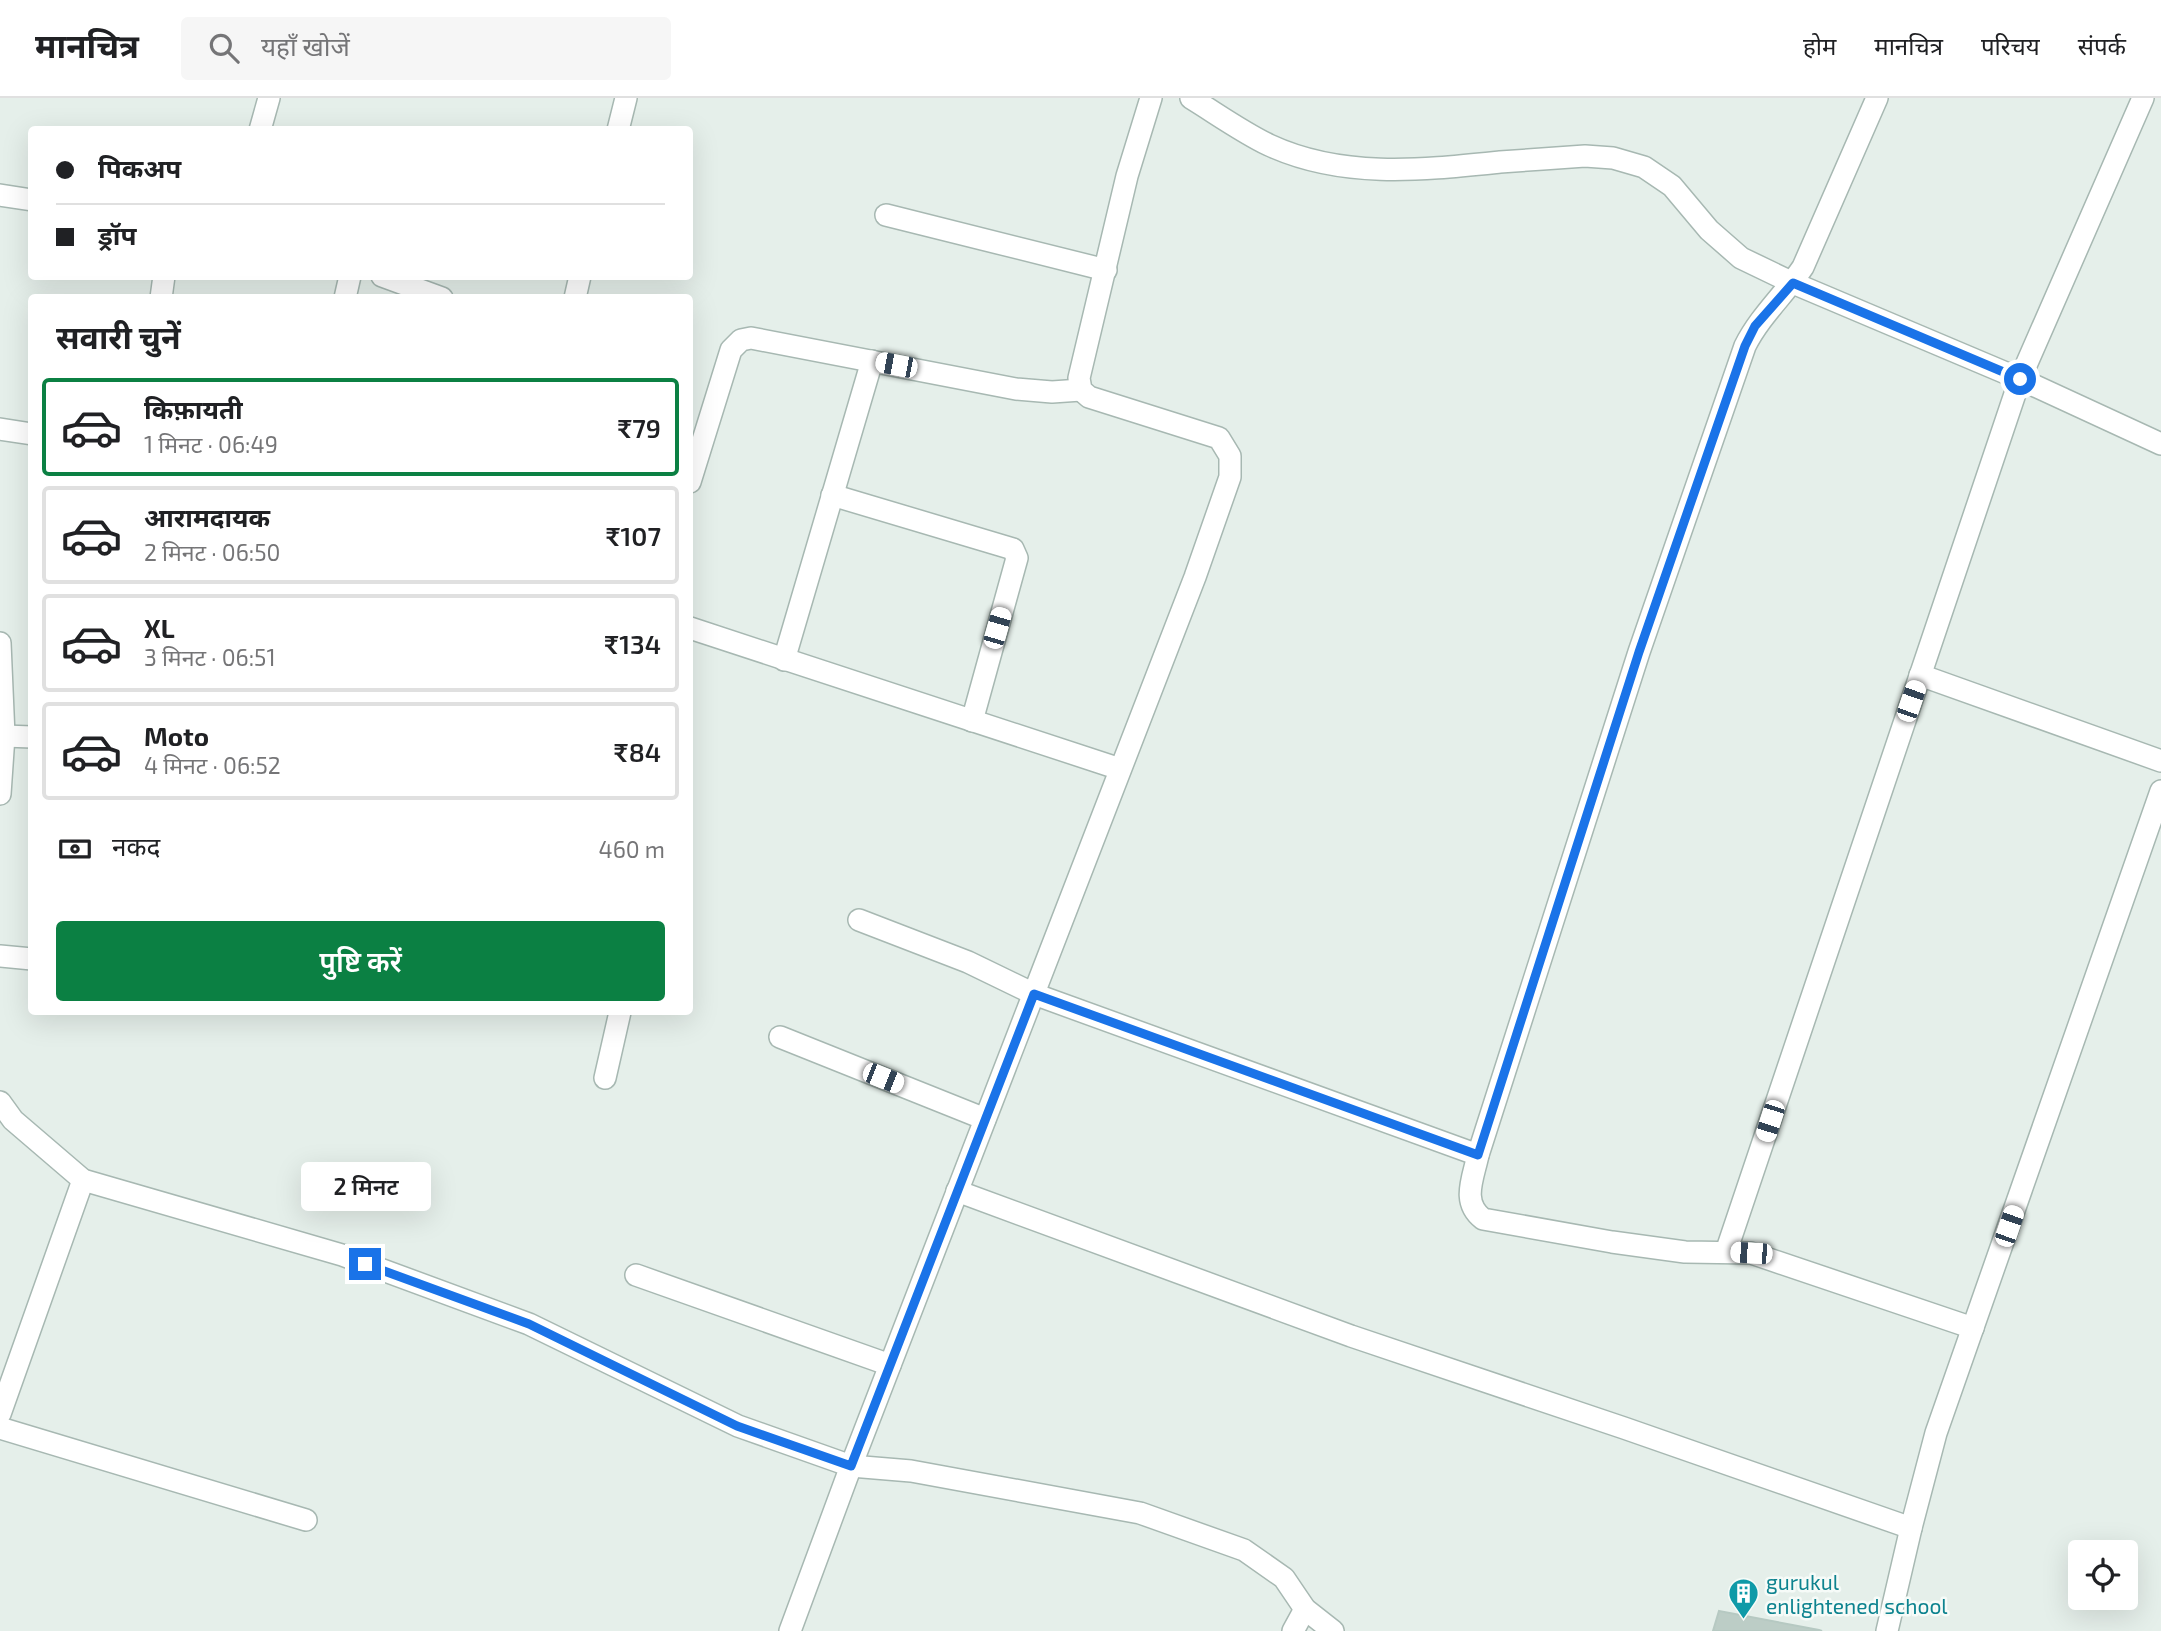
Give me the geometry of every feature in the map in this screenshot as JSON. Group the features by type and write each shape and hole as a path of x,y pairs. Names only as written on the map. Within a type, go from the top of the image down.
{"street":[{"path":"261,126 269,98"},
{"path":"619,126 626,98"},
{"path":"790,1631 851,1466 1195,577 1230,477 1230,456 1219,438 1089,397 1081,390 1079,378 1127,176 1151,98"},
{"path":"1191,98 1271,146 1320,162 1369,169 1412,170 1585,156 1613,158 1644,167 1672,186 1709,230 1741,258 1793,283 2020,379 2161,444"},
{"path":"1877,98 1804,267 1755,326 1745,346 1639,652 1478,1155 1469,1200 1475,1212 1483,1219 1685,1252 1751,1253 1973,1328"},
{"path":"1726,1252 2020,379 2143,98"},
{"path":"0,195 28,199"},
{"path":"886,215 1106,270"},
{"path":"393,280 431,294"},
{"path":"693,472 731,350 741,340 751,338 1016,388 1052,392 1081,390"},
{"path":"784,660 872,360"},
{"path":"0,429 28,432"},
{"path":"832,495 1016,552 1017,558 972,721"},
{"path":"693,629 1120,769"},
{"path":"0,643 4,736 0,794"},
{"path":"1920,675 2161,761"},
{"path":"4,736 28,737"},
{"path":"1887,1631 1936,1433 2161,791"},
{"path":"859,920 968,962 1034,994 1478,1155"},
{"path":"0,956 28,959"},
{"path":"605,1078 619,1015"},
{"path":"780,1037 985,1119"},
{"path":"0,1102 13,1121 83,1180 342,1255 529,1324 737,1426 851,1466 911,1471 1140,1513 1244,1550 1284,1578 1305,1609 1333,1631"},
{"path":"1,1406 83,1180"},
{"path":"957,1191 1352,1336 1911,1528"},
{"path":"636,1275 890,1365"},
{"path":"0,1428 306,1520"},
{"path":"1293,1631 1305,1609"}],"building":[{"name":"gurukul enlightened school","path":"1719,1611 1819,1630 1822,1631 1713,1631"}],"place":[{"name":"gurukul enlightened school","path":"1743,1620"}],"route":[{"path":"365,1264 529,1324 737,1426 851,1466 1034,994 1478,1155 1639,652 1745,346 1755,326 1793,283 2020,379"}]}
